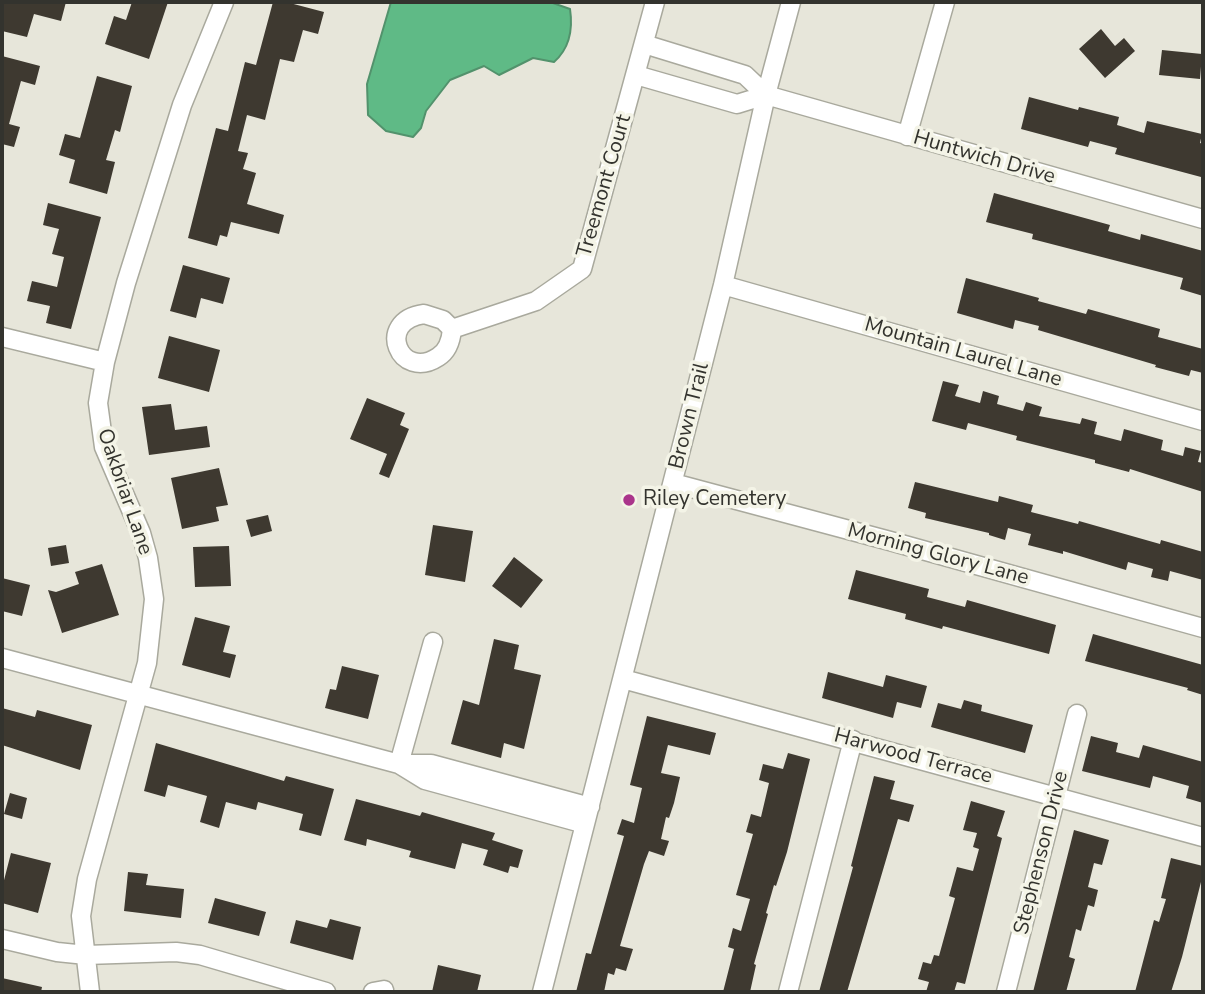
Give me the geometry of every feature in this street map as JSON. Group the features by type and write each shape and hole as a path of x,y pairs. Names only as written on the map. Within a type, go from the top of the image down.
{"street":[{"name":"Oakbriar Lane","path":"90,992 81,916 86,879 147,663 154,600 148,558 141,533 104,447 98,403 105,362 125,283 182,105 224,2"},
{"name":"Treemont Court","path":"452,329 536,301 582,268 655,2"},
{"name":"Brown Trail","path":"542,992 723,285 766,95 792,2"},
{"path":"907,136 945,2"},
{"path":"636,75 737,104 766,95 745,75 644,44"},
{"name":"Huntwich Drive","path":"766,95 1203,219"},
{"name":"Mountain Laurel Lane","path":"723,285 1203,421"},
{"path":"2,338 105,362"},
{"name":"Morning Glory Lane","path":"673,483 1203,628"},
{"path":"399,764 433,642"},
{"path":"2,658 399,764 425,780 588,816"},
{"name":"Harwood Terrace","path":"623,679 1203,837"},
{"name":"Stephenson Drive","path":"1006,992 1077,714"},
{"path":"788,992 853,740"},
{"path":"2,939 57,952 86,955 176,952 200,956 326,992"}],"shaded area":[{"path":"391,2 550,2 570,9 571,24 564,51 554,62 533,58 499,75 484,66 450,80 426,111 421,128 413,137 386,131 368,115 367,84"}],"building":[{"path":"2,2 66,2 61,21 34,14 27,37 2,31"},
{"path":"132,2 168,2 149,59 105,44 114,16 126,20"},
{"path":"273,2 286,2 324,12 318,34 303,30 294,62 280,59 265,120 247,115 238,151 248,153 243,169 256,173 247,204 284,215 279,234 231,222 227,237 220,235 217,246 188,238 216,128 228,131 245,62 256,65"},
{"path":"1101,29 1115,46 1124,38 1135,51 1105,78 1079,49"},
{"path":"1162,50 1202,54 1200,79 1159,75"},
{"path":"2,56 40,66 35,85 21,81 9,124 20,127 14,147 2,144"},
{"path":"97,76 132,86 120,132 115,130 106,160 115,162 107,194 69,183 75,160 59,155 65,134 80,138"},
{"path":"1029,97 1119,117 1117,125 1144,133 1147,121 1202,134 1201,177 1115,154 1117,148 1090,141 1088,147 1021,129"},
{"path":"994,193 1110,225 1108,231 1140,240 1141,234 1203,251 1203,296 1180,289 1183,278 1032,239 1033,234 986,222"},
{"path":"48,203 101,217 71,329 46,323 50,306 27,301 32,281 57,287 64,257 52,254 59,229 43,225"},
{"path":"183,265 230,278 223,304 201,298 196,318 170,311"},
{"path":"966,278 1086,314 1088,309 1160,329 1158,337 1203,349 1203,373 1191,370 1189,376 1155,367 1156,365 1038,330 1039,326 1015,320 1013,329 957,313"},
{"path":"169,336 220,350 209,392 158,378"},
{"path":"943,381 959,385 955,396 980,403 983,391 999,396 997,404 1023,411 1026,402 1042,407 1039,416 1080,424 1082,418 1097,422 1094,434 1121,441 1124,429 1163,440 1161,450 1183,456 1185,447 1201,451 1198,462 1203,463 1203,492 1130,469 1129,472 1095,463 1095,460 1016,440 1017,436 968,423 966,430 932,421"},
{"path":"367,398 405,413 400,425 409,429 389,478 379,474 387,454 350,439"},
{"path":"171,404 175,430 207,426 210,447 149,455 142,407"},
{"path":"219,468 228,505 216,507 219,521 182,529 171,478"},
{"path":"915,482 998,502 999,496 1033,505 1031,512 1078,524 1079,521 1160,544 1161,540 1203,552 1203,580 1170,571 1168,581 1151,577 1153,569 1128,562 1126,570 1063,551 1063,554 1028,545 1031,534 1008,528 1005,540 989,533 925,518 926,513 908,508"},
{"path":"268,515 272,531 251,537 246,520"},
{"path":"433,525 473,531 465,582 425,575"},
{"path":"66,545 69,563 51,566 48,548"},
{"path":"229,546 231,586 195,587 193,547"},
{"path":"514,557 543,580 521,608 492,586"},
{"path":"102,564 119,615 62,633 48,590 56,592 79,584 75,572"},
{"path":"856,570 929,589 927,597 965,607 967,600 1056,625 1049,654 943,626 942,629 905,619 906,614 848,599"},
{"path":"2,578 30,585 22,616 2,611"},
{"path":"195,617 230,626 223,652 236,655 230,678 182,665"},
{"path":"1093,634 1203,665 1203,695 1187,690 1188,688 1085,661"},
{"path":"494,639 519,645 514,669 541,675 524,749 504,743 501,758 451,744 463,700 479,705"},
{"path":"342,666 379,675 368,719 325,708 330,689 336,690"},
{"path":"828,672 883,687 886,675 927,686 921,708 897,702 893,718 822,698"},
{"path":"964,700 982,705 981,711 1033,725 1025,753 931,727 938,703 961,709"},
{"path":"2,708 35,717 37,710 92,725 80,770 2,745"},
{"path":"647,716 716,733 710,755 668,745 661,773 680,777 661,839 669,841 664,856 649,851 644,864 620,946 633,949 626,971 616,968 614,975 608,973 604,992 576,992 586,953 591,954 624,836 617,834 622,819 634,823 642,788 630,785"},
{"path":"1091,736 1118,743 1116,752 1139,758 1143,745 1203,762 1203,803 1186,798 1189,786 1153,776 1150,788 1082,771"},
{"path":"156,743 284,781 286,776 334,789 321,836 299,830 303,814 258,802 256,810 226,802 219,828 200,822 207,796 168,785 165,797 144,791"},
{"path":"788,753 810,759 787,852 766,913 768,914 754,964 756,965 750,992 723,992 734,949 728,947 733,928 741,931 750,899 736,895 753,834 746,832 751,814 761,817 769,783 759,780 763,764 783,769"},
{"path":"874,776 895,781 890,799 914,805 909,822 898,819 847,992 819,992 853,867 851,866"},
{"path":"10,793 27,798 22,819 4,814"},
{"path":"356,799 420,816 422,812 495,833 492,840 523,850 518,868 510,866 508,873 483,865 488,850 462,843 455,869 409,857 411,851 367,839 366,846 344,840"},
{"path":"971,801 1005,811 997,836 1002,838 965,984 957,982 954,992 926,992 929,982 918,979 923,962 931,964 934,955 939,956 955,898 949,896 957,867 973,871 979,849 973,847 977,833 963,830"},
{"path":"1074,830 1109,840 1102,865 1094,863 1088,887 1098,890 1094,907 1088,905 1081,931 1076,929 1069,957 1075,959 1066,992 1033,992"},
{"path":"11,853 51,863 38,913 2,903 2,888"},
{"path":"1171,858 1203,866 1182,957 1171,992 1135,992 1154,920 1159,922 1166,899 1161,898"},
{"path":"128,872 148,874 146,885 184,889 181,918 124,911"},
{"path":"215,898 266,912 259,936 208,923"},
{"path":"330,919 361,927 353,960 290,943 296,920 327,928"},
{"path":"438,965 481,975 477,992 432,992"},
{"path":"2,978 42,987 41,992 2,992"}],"place":[{"name":"Riley Cemetery","path":"629,500"}]}
